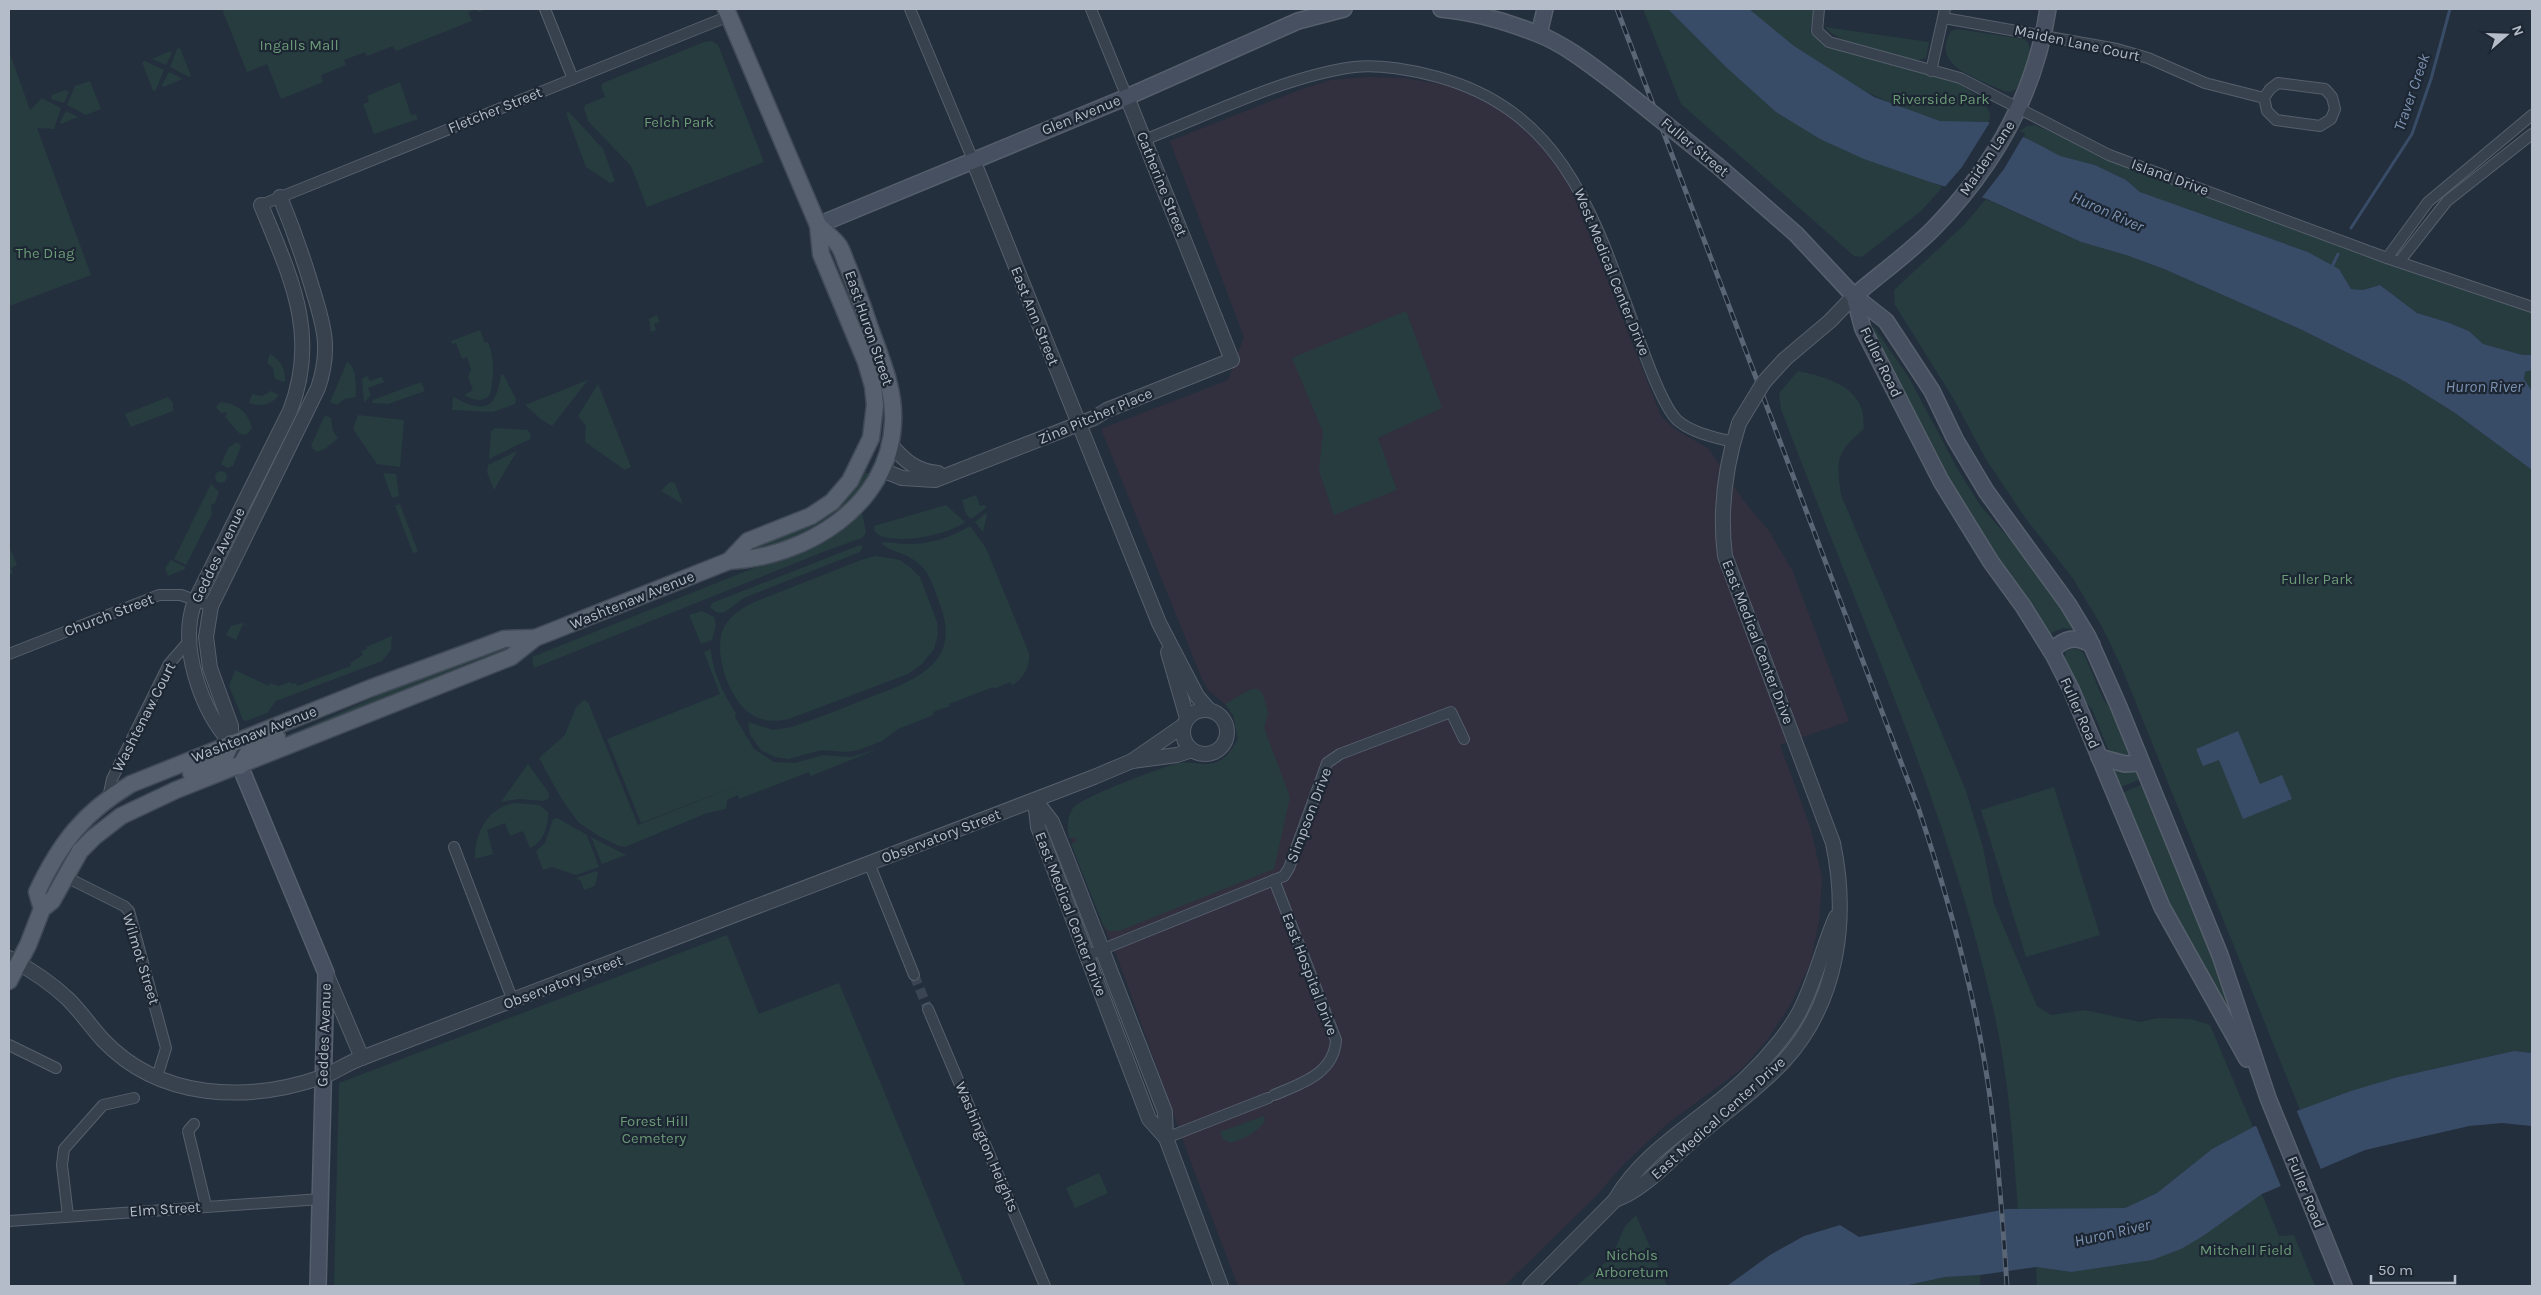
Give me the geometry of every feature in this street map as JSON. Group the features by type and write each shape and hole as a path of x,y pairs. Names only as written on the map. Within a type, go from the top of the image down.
{"main road":[{"name":"Glen Avenue","path":"818,225 1127,96 1298,21 1344,9"},
{"path":"1441,9 1488,18 1539,34 1545,9"},
{"name":"Maiden Lane","path":"1854,296 1916,244 1974,184 2019,109 2040,50 2048,9"},
{"name":"East Huron Street","path":"728,12 818,225 821,254 866,362 875,405 872,438 862,460"},
{"name":"Fuller Street","path":"1539,34 1586,62 1616,84 1718,166 1796,234 1854,296"},
{"name":"East Huron Street","path":"818,225 839,246 886,374 893,405 891,445 882,470"},
{"name":"Fuller Road","path":"1854,296 1886,321 1932,391 1955,439 1986,491 2068,604 2092,645 2220,955 2268,1098 2344,1286"},
{"name":"Fuller Road","path":"1854,296 1863,329 1942,481 1991,562 2023,606 2051,651 2071,690 2162,906 2268,1098"},
{"path":"872,438 874,462 882,470"},
{"name":"Washtenaw Avenue","path":"729,561 748,541 811,516 832,502 850,482 862,460"},
{"name":"Washtenaw Avenue","path":"9,981 13,961 28,945 42,910 52,901 64,876 80,851 94,837 121,816 143,805 511,658 535,638 729,561 756,560 823,533 854,510 871,490 882,470"},
{"name":"Washtenaw Avenue","path":"42,910 37,892 57,852 84,818 108,798 151,774 345,698 504,639 535,638"},
{"path":"2051,651 2063,640 2072,638 2083,640 2092,645"},
{"path":"240,766 250,749 335,712 345,698"},
{"path":"143,805 165,783 225,757 231,743"},
{"path":"2099,757 2125,764 2141,763"},
{"name":"Geddes Avenue","path":"240,766 326,973 318,1286"}],"street":[{"path":"545,9 573,79"},
{"name":"East Ann Street","path":"910,9 973,160 1159,623 1197,696 1208,710"},
{"name":"Catherine Street","path":"1091,9 1232,360"},
{"name":"Island Drive","path":"1819,9 1817,32 1829,42 1960,78 2109,155 2387,258 2532,307"},
{"name":"Fletcher Street","path":"261,205 573,79 728,12"},
{"path":"1931,71 1944,13"},
{"name":"Maiden Lane Court","path":"1944,13 2042,35 2117,49 2148,58 2205,83 2264,98"},
{"name":"West Medical Center Drive","path":"1144,140 1302,78 1356,67 1413,70 1454,81 1490,97 1518,116 1548,144 1573,177 1596,226 1650,368 1670,410 1686,426 1733,442"},
{"path":"2278,83 2325,89 2332,98 2335,109 2331,119 2320,126 2276,120 2268,112 2264,98 2270,89 2278,83"},
{"path":"2387,258 2428,202 2532,115"},
{"path":"2399,262 2439,211 2455,195 2532,134"},
{"name":"Geddes Avenue","path":"231,743 231,726 215,686 206,648 206,627 211,606 315,395 324,371 326,342 324,321 302,252 280,197"},
{"path":"2428,202 2439,211"},
{"name":"Geddes Avenue","path":"240,766 231,743 220,730 202,690 192,664 189,642 191,616 195,601 290,411 298,391 302,369 304,340 298,302 261,205"},
{"name":"East Medical Center Drive","path":"1530,1286 1615,1200 1623,1186 1653,1154 1731,1092 1768,1055 1804,1003 1828,935 1840,909 1838,867 1825,818 1725,556 1722,504 1733,442 1739,422 1764,382 1785,359 1830,321 1854,296"},
{"name":"Zina Pitcher Place","path":"882,470 902,478 935,480 1078,424 1107,410 1232,360"},
{"name":"Zina Pitcher Place","path":"891,445 908,464 919,470 943,474 959,471"},
{"name":"Church Street","path":"9,654 147,598 174,594 211,606"},
{"name":"East Ann Street","path":"1159,623 1186,721"},
{"name":"Washtenaw Court","path":"108,798 112,779 169,664 189,642"},
{"path":"1201,710 1208,710 1220,716 1224,722 1226,741 1211,753 1199,753 1192,750 1183,738 1186,721 1201,710"},
{"name":"Simpson Drive","path":"1086,956 1284,876 1289,868 1327,763 1333,758 1452,712 1464,739"},
{"name":"Observatory Street","path":"1132,761 1186,721"},
{"name":"Observatory Street","path":"13,961 50,983 69,1000 103,1040 144,1072 196,1091 234,1094 264,1092 322,1077 362,1058 513,1002 1132,761 1177,755 1192,750"},
{"name":"East Medical Center Drive","path":"1035,800 1052,822 1102,950 1164,1112 1166,1138 1221,1286"},
{"name":"East Medical Center Drive","path":"1035,800 1038,828 1149,1119 1166,1138"},
{"path":"454,847 513,1002"},
{"path":"869,863 914,975"},
{"name":"Wilmot Street","path":"64,876 124,906 129,911 166,1048 157,1077"},
{"name":"East Hospital Drive","path":"1166,1138 1271,1097 1317,1076 1335,1049 1336,1040 1274,880"},
{"path":"326,973 362,1058"},
{"name":"Washington Heights","path":"928,1009 1045,1286"},
{"path":"9,1045 56,1068"},
{"path":"68,1216 62,1165 64,1148 103,1105 134,1098"},
{"path":"194,1124 188,1131 206,1206"},
{"name":"Elm Street","path":"9,1221 321,1199"}],"shaded area":[{"path":"1369,77 1404,78 1451,86 1492,104 1533,134 1559,167 1576,201 1661,416 1675,429 1709,449 1743,500 1769,531 1793,572 1849,721 1780,745 1810,826 1822,878 1819,922 1810,964 1791,1004 1767,1040 1743,1068 1667,1124 1622,1166 1596,1196 1504,1286 1238,1286 1193,1168 1118,959 1103,925 1067,828 1073,809 1088,798 1177,763 1213,764 1225,758 1238,739 1233,715 1225,704 1209,691 1202,679 1101,429 1228,380 1244,337 1170,141 1302,89 1331,80"}],"green space":[{"name":"Ingalls Mall","path":"222,9 477,9 468,12 472,21 396,51 393,46 367,56 365,52 344,60 346,65 321,75 323,82 281,99 267,64 247,72"},
{"path":"1643,9 1668,9 1727,68 1930,182 1942,186 1940,190 1920,212 1862,257 1854,256 1681,104"},
{"name":"Riverside Park","path":"1749,9 1814,9 1810,32 1817,37 1887,63 1952,80 1972,92 1985,104 1990,117 1988,122 1957,123 1944,121 1913,112 1862,90 1837,76 1790,44"},
{"name":"Riverside Park","path":"1825,27 1929,42 1926,58 1916,61 1867,49 1842,39"},
{"name":"Riverside Park","path":"1957,29 2024,39 2030,50 2029,64 2016,89 2012,92 2004,91 1970,76 1952,62 1946,53 1946,43 1951,31"},
{"name":"Felch Park","path":"712,41 718,45 764,162 647,207 631,166 588,121 584,108 585,105 605,97 601,86 603,83 704,42"},
{"path":"180,48 191,76 189,77 170,67 177,49"},
{"name":"The Diag","path":"9,51 30,110 42,98 61,108 54,129 37,128 91,275 9,306"},
{"path":"170,51 172,53 166,65 152,59"},
{"path":"145,61 164,70 156,90 153,91 142,62"},
{"path":"169,72 183,79 163,87 162,85"},
{"path":"90,81 101,109 86,115 67,105 75,86"},
{"path":"400,82 411,115 416,114 418,119 374,134 363,104 369,102 367,96"},
{"path":"65,90 69,92 64,103 51,99 52,95"},
{"path":"66,111 78,117 61,124 60,122"},
{"path":"569,112 603,149 615,181 610,183 586,167 566,113"},
{"path":"2035,125 2129,167 2433,280 2532,313 2532,355 2523,355 2483,344 2469,331 2417,313 2380,285 2362,290 2351,289 2339,269 2308,252 2140,192 2126,180 2095,165 2060,157 2024,137 2025,134 2020,131 2027,126"},
{"name":"Fuller Park","path":"1986,199 2081,242 2126,255 2164,269 2300,329 2404,381 2455,413 2532,470 2532,1053 2514,1051 2398,1077 2300,1110 2121,666 2101,625 2072,577 2026,519 1987,461 1953,398 1895,305 1894,290 1964,225"},
{"path":"1406,311 1442,408 1378,438 1397,490 1334,515 1319,470 1323,432 1292,358"},
{"path":"657,315 660,322 654,324 656,330 651,332 649,319"},
{"path":"1874,327 1909,378 1957,468 1980,505 2039,573 2075,627 2074,629 2063,628 2049,634 1967,513 1922,431 1871,329"},
{"path":"480,330 485,343 488,342 493,362 493,375 490,395 487,398 477,400 464,395 473,390 468,377 471,370 467,357 462,359 456,343 452,344 451,341"},
{"path":"270,354 282,366 285,373 285,382 275,379 273,368 267,363"},
{"path":"347,362 353,368 356,397 344,399 337,405 330,402"},
{"path":"2532,370 2532,391 2524,379 2525,372"},
{"path":"1798,371 1827,379 1845,388 1858,401 1862,410 1864,429 1848,444 1840,458 1841,495 1965,788 1983,847 1994,904 2037,1006 2051,1015 2085,1010 2140,1022 2157,1018 2191,1019 2210,1025 2253,1127 2212,1149 2157,1193 2125,1208 2018,1209 2004,1064 1976,939 1927,785 1870,634 1781,409 1779,393"},
{"path":"503,374 516,399 515,404 493,412 452,410 453,397 480,407 491,403"},
{"path":"367,376 370,381 382,377 384,382 368,388 371,395 364,403 362,379"},
{"path":"588,380 552,426 525,405"},
{"path":"421,382 425,391 388,404 372,403 373,400"},
{"path":"598,384 631,467 625,470 585,442 586,426 578,416"},
{"path":"271,391 279,395 269,403 258,405 249,403 252,394 262,396"},
{"path":"168,397 173,403 173,411 131,427 125,414"},
{"path":"220,402 237,406 245,413 252,428 246,435 240,434 225,417 227,412 221,413 216,407"},
{"path":"325,415 331,418 333,431 338,438 325,449 316,452 311,446"},
{"path":"358,415 404,420 400,467 377,464 353,429"},
{"path":"495,428 528,430 531,436 530,439 489,459 491,431"},
{"path":"237,442 241,446 233,466 228,468 221,464 229,447"},
{"path":"517,451 494,490 487,472 488,465"},
{"path":"221,471 227,477 221,483 215,477"},
{"path":"383,473 396,474 399,496 392,498"},
{"path":"865,473 870,475 846,505 820,524 791,539 756,552 750,550 799,529 828,513 842,502"},
{"path":"670,482 675,483 683,504 661,491"},
{"path":"211,484 219,492 215,503 211,505 212,514 186,565 174,559"},
{"path":"976,495 980,506 985,505 986,508 971,519 966,514 962,500"},
{"path":"400,504 418,552 413,553 395,506"},
{"path":"946,505 965,522 946,531 920,538 893,539 875,532 874,526"},
{"path":"862,512 866,533 862,538 534,668 532,657 814,544 843,528"},
{"path":"986,513 987,515 983,532 975,522"},
{"path":"970,526 986,548 1029,653 1029,662 1020,680 1012,685 1010,682 994,689 993,687 949,704 950,706 933,712 934,715 898,729 882,741 859,750 846,752 822,750 788,759 775,757 761,750 750,735 748,722 773,730 792,727 901,685 929,668 939,656 945,642 945,626 934,587 925,570 913,559 885,547 881,543 913,544 930,542 947,537"},
{"path":"860,545 863,546 860,552 744,598 725,612 718,613 710,608 712,603"},
{"path":"9,546 17,565 11,568 13,573 9,575"},
{"path":"876,556 900,560 920,577 937,622 938,634 934,649 921,665 908,674 789,719 769,721 751,714 736,698 721,661 721,637 727,622 739,611 757,601 861,560"},
{"path":"171,560 185,567 185,569 168,576 165,568"},
{"path":"702,611 714,617 716,625 712,640 701,644 689,615"},
{"path":"243,623 252,627 243,624 236,640 226,635 231,626"},
{"path":"392,636 391,650 382,661 276,701 267,713 246,721 243,720 229,686 235,670 269,686 270,683 279,686 290,682 292,684 296,683 297,686 351,666 350,663 363,655 361,651 367,649 366,647"},
{"path":"505,647 507,650 258,749 409,682"},
{"path":"2073,648 2080,650 2084,654 2103,699 2115,715 2130,756 2114,754 2108,749 2092,709 2081,697 2063,660 2066,651"},
{"path":"711,649 716,674 723,691 736,713 735,717 754,749 774,762 795,763 823,755 851,757 878,749 811,776 809,772 739,799 738,795 727,800 726,809 707,813 625,847 599,836 578,822 561,798 539,758 565,735 576,707 584,700 588,702 638,825 754,779 641,823 607,739 720,694 704,652"},
{"path":"1251,689 1258,689 1263,694 1268,713 1264,728 1290,797 1274,869 1119,931 1109,931 1103,925 1071,844 1076,842 1077,838 1069,838 1068,822 1073,808 1091,797 1171,765 1218,762 1228,754 1238,739 1233,715 1225,704"},
{"path":"528,764 549,793 549,798 544,801 519,799 501,802"},
{"path":"2113,770 2137,771 2141,779 2119,788"},
{"path":"2143,784 2253,1056 2167,902 2122,793"},
{"path":"2054,787 2100,935 2026,957 1981,810"},
{"path":"516,803 539,805 548,812 546,828 542,838 535,846 530,848 523,831 510,836 505,823 487,830 493,854 475,859 477,840 485,822 498,809"},
{"path":"557,818 587,835 599,867 576,875 552,867 543,870 536,851 545,843 553,819"},
{"path":"591,837 626,855 602,864"},
{"path":"596,871 598,873 595,886 584,890 581,881 576,878"},
{"name":"Forest Hill Cemetery","path":"727,935 759,1014 839,983 965,1286 334,1286 339,1083"},
{"path":"1264,1116 1265,1121 1249,1135 1230,1143 1223,1139 1220,1132"},
{"path":"1099,1173 1108,1193 1075,1208 1066,1188"},
{"name":"Mitchell Field","path":"2262,1194 2279,1236 2294,1235 2315,1286 2037,1286 2036,1267 2071,1272 2232,1213"},
{"name":"Nichols Arboretum","path":"1636,1215 1667,1286 1576,1286 1611,1258 1625,1226"},
{"path":"1980,1275 1980,1286 1904,1286 1945,1277"}],"water":[{"name":"Huron River","path":"1668,9 1749,9 1794,46 1874,97 1940,121 1988,122 2030,140 2060,156 2095,165 2126,180 2140,192 2308,252 2339,269 2351,289 2363,290 2380,285 2417,313 2469,331 2483,344 2523,355 2532,355 2532,370 2525,372 2524,379 2532,391 2532,470 2455,413 2404,381 2300,329 2164,269 2126,255 2081,242 1987,199 1864,159 1820,139 1776,112 1727,68"},
{"path":"2238,731 2260,784 2282,775 2292,799 2243,819 2219,760 2203,766 2196,749"},
{"name":"Huron River","path":"2514,1051 2532,1053 2532,1126 2502,1123 2469,1126 2365,1150 2262,1194 2203,1236 2181,1249 2152,1260 2071,1272 2036,1267 1980,1275 1945,1277 1904,1286 1727,1286 1770,1255 1804,1236 1840,1225 1859,1237 2007,1209 2125,1208 2157,1193 2212,1149 2253,1127 2351,1091 2398,1077"}],"pier":[{"path":"1990,122 2024,135 2004,169 1980,200 1943,189 1962,167"},
{"path":"2296,1109 2322,1172 2282,1189 2255,1123"}],"waterway":[{"name":"Traver Creek","path":"2351,228 2412,134 2431,79 2450,9"},
{"name":"Traver Creek","path":"2331,269 2338,254"}],"tunnel":[{"path":"914,975 928,1009"}],"railway":[{"path":"1617,9 1919,810 1942,882 1971,993 1985,1067 1996,1150 2007,1286"}]}
